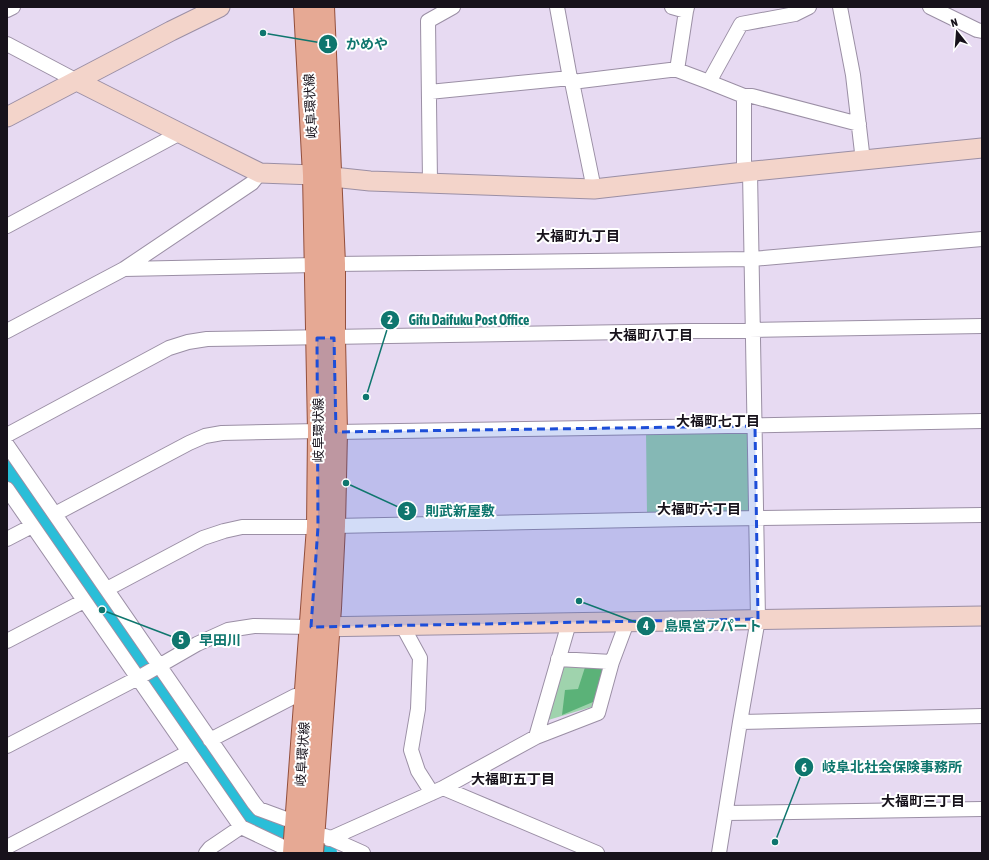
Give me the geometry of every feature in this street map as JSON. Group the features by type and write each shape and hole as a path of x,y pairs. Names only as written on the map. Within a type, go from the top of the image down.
{"main road":[{"name":"岐阜環状線","path":"305,7 322,176"},
{"name":"岐阜環状線","path":"304,842 326,526 328,431 322,176 323,7"},
{"name":"岐阜環状線","path":"304,842 306,696 320,627"}],"street":[{"path":"7,10 13,7"},
{"path":"430,182 428,21 453,7"},
{"path":"557,7 594,189"},
{"path":"709,82 741,24 794,14 809,7"},
{"path":"840,7 853,75 863,161"},
{"path":"930,7 982,31"},
{"path":"677,70 682,8"},
{"path":"7,117 213,9"},
{"path":"7,44 260,173 370,180 594,189 982,148"},
{"path":"429,92 677,70 744,96 752,96 859,124"},
{"path":"719,853 758,619 752,258 744,96"},
{"path":"7,226 180,133"},
{"path":"7,331 124,269 252,183 260,173"},
{"path":"124,269 752,258 982,239"},
{"path":"7,435 169,348 188,342 207,339 982,326"},
{"path":"55,514 188,443 205,436 222,433 755,426 982,421"},
{"path":"7,445 107,589 157,666 254,803 259,809 304,842"},
{"path":"7,488 84,600 140,677 189,752 241,827 304,842 363,853"},
{"path":"107,589 203,538 242,527 982,515"},
{"path":"7,539 32,526"},
{"path":"7,641 84,600"},
{"path":"7,746 140,677 197,644 228,630 254,626 402,626 982,616"},
{"path":"304,842 437,791 536,737 598,713 612,662 627,622"},
{"path":"536,737 569,623"},
{"path":"402,626 420,658 418,709 411,750 418,771 437,791 598,853"},
{"path":"558,659 612,662"},
{"path":"210,740 295,696 306,696"},
{"path":"740,722 982,716"},
{"path":"7,847 189,752"},
{"path":"726,814 982,809"},
{"path":"206,853 210,848 241,827"}],"highlighted area":[{"path":"317,338 334,338 336,432 755,426 758,619 311,627 318,527"}],"green space":[{"path":"744,431 748,435 751,510 747,514 647,515 646,432"},
{"path":"559,658 614,659 598,705 545,721"},
{"path":"588,658 612,661 593,702 562,715 565,690 578,689"}],"waterway":[{"path":"7,470 65,557 247,820 326,853"}],"place":[{"name":"かめや","path":"263,33"},
{"name":"Gifu Daifuku Post Office","path":"366,397"},
{"name":"則武新屋敷","path":"346,483"},
{"name":"島県営アパート","path":"579,601"},
{"name":"早田川","path":"102,610"},
{"name":"岐阜北社会保険事務所","path":"775,842"}],"district":[{"name":"大福町九丁目","path":"578,236"},
{"name":"大福町八丁目","path":"651,335"},
{"name":"大福町七丁目","path":"718,421"},
{"name":"大福町六丁目","path":"699,509"},
{"name":"大福町五丁目","path":"513,779"},
{"name":"大福町三丁目","path":"923,801"}]}
